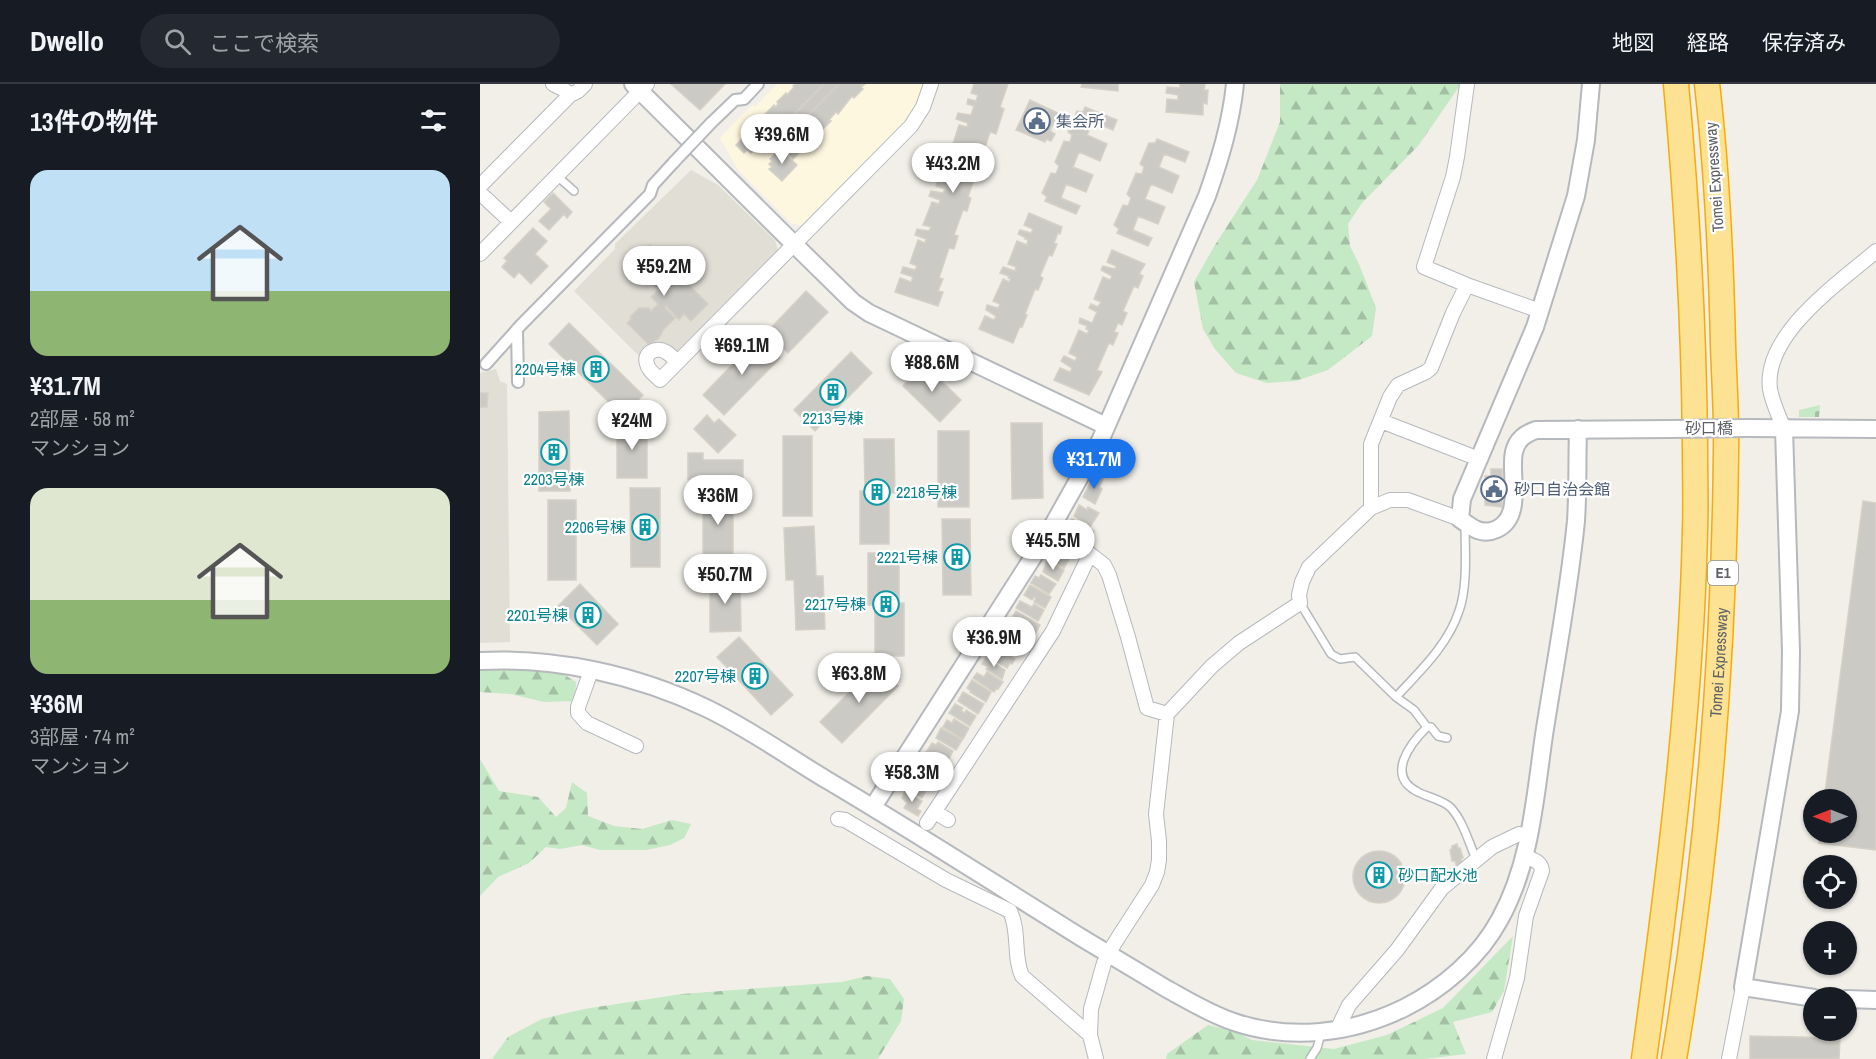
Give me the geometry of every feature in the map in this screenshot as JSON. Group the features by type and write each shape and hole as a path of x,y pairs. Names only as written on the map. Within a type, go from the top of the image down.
{"highway":[{"name":"Tomei Expressway","path":"1644,1059 1671,855 1689,668 1695,530 1694,387 1685,189 1676,84"},
{"name":"Tomei Expressway","path":"1674,1059 1689,972 1709,791 1722,608 1726,450 1721,264 1707,84"}],"street":[{"path":"553,84 563,88 570,95"},
{"path":"480,186 570,95 585,84"},
{"path":"486,364 517,329 656,195 653,185 711,123 735,100 744,99 758,84"},
{"path":"677,362 911,126 923,107 931,84"},
{"path":"873,807 1049,532 1100,441 1207,196 1221,154 1233,104 1235,84"},
{"path":"1467,84 1453,177 1424,267 1540,311"},
{"path":"1096,1059 1090,1035 1091,1009 1104,963 1152,885 1160,860 1156,814 1167,714 1212,666 1239,643 1300,603 1299,594 1302,582 1309,567 1371,508 1390,500 1408,500 1463,521 1462,499 1535,327 1575,196 1586,140 1591,84"},
{"path":"480,254 557,176 640,86 853,302 869,313 1106,426"},
{"path":"480,193 511,222"},
{"path":"1729,1059 1790,711 1791,651 1784,429 1770,390 1770,372 1776,351 1784,337 1804,313 1876,251"},
{"path":"1371,508 1371,444 1390,397 1398,385 1431,368 1467,285"},
{"path":"517,329 518,382"},
{"path":"1381,421 1479,459"},
{"path":"480,661 538,662 591,671 651,687 706,708 732,721 873,807 1014,904 1109,954 1209,1012 1238,1024 1285,1033 1329,1031 1368,1023 1401,1010 1429,995 1467,963 1498,923 1510,900 1525,856 1529,836 1576,519 1578,429"},
{"name":"砂口橋","path":"1463,521 1477,531 1491,532 1502,526 1514,506 1514,452 1525,434 1536,430 1876,429"},
{"path":"1049,532 1090,554 1104,565 1128,637 1147,708 1167,714"},
{"path":"948,820 931,817 1053,631 1090,554"},
{"path":"591,671 578,713 587,723 636,746"},
{"path":"838,819 844,820 946,880 1014,904"},
{"path":"1329,1031 1397,950 1442,888 1492,847 1519,834 1529,836"},
{"path":"1494,1059 1517,978 1526,916 1542,870 1538,862 1525,856"},
{"path":"1014,904 1018,967 1022,976 1090,1035"},
{"path":"1743,987 1803,996"},
{"path":"1857,999 1876,1000"}],"lane":[{"path":"557,176 573,191"},
{"path":"1396,697 1430,660 1447,636 1459,611 1463,589 1463,521"},
{"path":"1300,603 1331,654 1340,659 1355,657 1396,697 1413,710 1427,727 1431,727 1438,736 1447,738"},
{"path":"1427,727 1412,742 1406,753 1402,765 1403,778 1412,789 1450,806 1476,859"},
{"path":"1310,1059 1329,1031"}],"shaded area":[{"path":"777,84 926,84 922,97 907,120 801,226 792,224 739,171 720,138 752,105 755,107"},
{"path":"691,170 718,185 775,240 778,250 678,352 641,358 574,291 615,249 615,244"},
{"path":"496,369 500,381 507,384 510,642 480,643 480,373"}],"green space":[{"path":"1280,84 1461,84 1418,146 1362,203 1348,224 1350,246 1376,308 1372,336 1328,370 1296,381 1267,383 1236,373 1215,349 1203,329 1194,282 1257,180 1280,122"},
{"path":"1820,405 1819,417 1799,417 1799,410"},
{"path":"516,665 557,670 576,682 575,701 544,702 511,694 480,692 480,668"},
{"path":"480,759 499,791 538,797 556,817 566,808 572,782 587,793 588,816 614,826 642,829 672,820 691,824 684,838 670,845 646,850 600,850 582,845 560,849 546,847 529,863 498,877 480,896"},
{"path":"1513,936 1504,991 1492,1012 1453,1022 1466,1054 1425,1059 1166,1059 1167,1054 1208,1025 1234,1031 1252,1040 1334,1049 1387,1035 1443,1008"},
{"path":"867,976 890,979 904,999 901,1021 878,1059 492,1059 508,1037 542,1019 584,1009 682,994 842,982"}],"building":[{"path":"671,84 725,84 700,110"},
{"path":"795,84 824,84 776,133 761,118 774,105 776,107 777,102 786,93 787,95"},
{"path":"824,84 839,84 776,148 768,140"},
{"path":"839,84 865,84 861,87 863,89 854,98 852,96 838,114 836,112 829,120 831,121 822,130 820,129 806,147 804,145 797,152 798,154 793,159 779,145"},
{"path":"974,84 1008,84 1000,107 1004,109 996,134 990,132 982,157 987,159 983,172 977,170 968,197 971,198 967,211 963,210 954,235 958,236 954,249 949,248 939,278 943,279 938,291 943,292 938,306 895,292 900,278 911,282 913,277 901,273 903,267 915,270 917,266 910,263 918,240 925,243 926,239 915,235 917,229 929,231 931,227 923,225 932,202 939,204 940,200 929,196 931,191 943,193 945,189 936,186 945,162 953,166 954,161 943,157 945,151 957,154 959,150 952,147 959,125 967,127 968,123 956,119 958,113 971,115 974,106 967,104 968,99 976,101 978,95 971,93"},
{"path":"1082,84 1118,84 1118,91 1081,87"},
{"path":"1180,84 1205,84 1204,90 1208,90 1207,104 1203,103 1203,115 1166,112 1167,99 1178,100 1178,95 1166,93 1167,87 1180,88"},
{"name":"集会所","path":"1030,100 1058,113 1050,131 1055,134 1051,141 1046,139 1045,142 1016,130"},
{"path":"1085,107 1117,120 1113,130 1093,122 1087,135 1107,144 1100,161 1079,152 1073,167 1093,175 1086,192 1066,184 1061,198 1080,206 1076,214 1045,201 1047,197 1042,193 1051,173 1056,174 1059,166 1055,162 1064,141 1070,142 1072,135 1068,132 1077,111 1083,112"},
{"path":"758,122 770,134 751,153 747,150 744,153 736,145"},
{"path":"1157,139 1189,152 1185,162 1164,154 1159,167 1179,176 1172,193 1151,184 1145,199 1165,207 1158,224 1138,216 1133,230 1152,238 1148,246 1117,233 1119,229 1114,225 1123,205 1128,206 1131,198 1127,194 1136,173 1142,174 1144,167 1140,164 1149,143 1155,143"},
{"path":"780,149 797,165 782,181 769,169 772,167 769,164 772,161 770,159"},
{"path":"553,193 572,212 567,218 564,214 549,230 539,221 551,209 544,202"},
{"path":"1029,213 1062,227 1054,243 1057,244 1052,256 1049,255 1040,276 1043,278 1038,290 1035,289 1025,314 1027,315 1013,343 979,329 985,316 994,320 996,316 986,310 987,305 998,308 1000,304 993,301 1003,279 1009,282 1011,279 1000,273 1003,267 1015,271 1016,267 1008,264 1017,241 1027,245 1028,240 1018,234 1020,230 1031,233 1033,229 1024,225"},
{"path":"533,228 547,241 535,254 548,266 531,284 519,272 514,278 502,267 507,261 504,258"},
{"path":"650,245 708,304 691,321 684,314 679,320 666,306 665,308 675,318 659,338 649,345 627,323 639,308 649,308 651,311 658,304 651,297 658,290 632,263"},
{"path":"1112,250 1145,264 1139,274 1143,276 1138,288 1134,286 1123,311 1127,313 1122,325 1118,323 1114,332 1118,333 1113,345 1109,343 1097,370 1102,372 1089,395 1054,380 1060,368 1070,372 1072,368 1061,361 1064,356 1075,361 1077,357 1069,353 1079,330 1087,334 1089,330 1086,329 1087,326 1079,323 1080,318 1092,323 1097,312 1089,308 1091,304 1098,307 1101,302 1094,299 1103,277 1110,280 1112,276 1101,270 1103,266 1115,269 1116,266 1107,262"},
{"path":"806,291 828,312 788,353 767,332"},
{"name":"2204号棟","path":"569,323 643,395 623,416 549,344"},
{"path":"759,337 780,358 724,415 703,395"},
{"name":"2213号棟","path":"851,352 872,373 815,431 794,410"},
{"path":"924,364 961,400 940,422 903,386"},
{"path":"480,393 488,393 487,407 480,407"},
{"name":"2203号棟","path":"569,411 570,491 539,491 539,412"},
{"path":"707,415 714,423 719,419 736,435 718,453 694,429"},
{"path":"617,423 647,423 647,478 617,478"},
{"path":"1011,423 1042,423 1043,498 1012,499"},
{"path":"938,431 969,431 969,507 938,507"},
{"path":"783,436 812,436 812,516 783,516"},
{"name":"2218号棟","path":"864,439 894,439 895,493 889,493 889,544 860,544 860,491 865,491"},
{"path":"688,453 703,453 703,460 743,460 743,480 688,480"},
{"name":"砂口自治会館","path":"1491,469 1502,469 1502,507 1485,505 1485,476 1491,476"},
{"path":"1094,475 1103,479 1099,487 1102,489 1095,504 1083,497"},
{"path":"703,486 733,486 733,566 703,567"},
{"name":"2206号棟","path":"630,488 660,488 660,567 631,567"},
{"path":"548,500 576,500 576,580 548,580"},
{"path":"1863,501 1876,503 1876,850 1819,843 1857,843 1857,789 1825,789"},
{"path":"1079,505 1099,513 1090,527 1074,516"},
{"name":"2221号棟","path":"942,519 970,519 971,595 943,595"},
{"path":"1072,519 1094,531 1088,541 1070,529 1072,525 1069,524"},
{"path":"814,526 816,576 823,576 825,629 796,630 794,580 786,580 784,528"},
{"path":"1054,547 1071,556 1064,568 1048,558"},
{"name":"2217号棟","path":"868,553 899,553 899,603 904,603 904,656 875,656 875,605 868,605"},
{"path":"1047,560 1064,570 1058,581 1043,572"},
{"path":"1041,575 1056,584 1049,594 1031,583 1035,576 1039,578"},
{"path":"740,577 741,631 710,632 710,578"},
{"name":"2201号棟","path":"580,584 618,624 597,645 558,606"},
{"path":"1030,585 1051,597 1045,608 1034,602 1036,598 1032,600 1024,595"},
{"path":"1020,601 1032,607 1034,604 1044,610 1038,621 1016,608"},
{"path":"1016,611 1040,625 1035,634 1016,624 1019,619 1013,616"},
{"path":"1007,625 1013,629 1015,626 1031,636 1028,641 1025,639 1022,643 1003,632"},
{"path":"998,633 1021,645 1017,656 1000,646 1002,644 994,639"},
{"name":"2207号棟","path":"739,637 793,695 771,715 717,657"},
{"path":"991,647 998,652 1000,649 1015,659 1012,664 1010,663 1007,668 986,655"},
{"path":"986,658 1005,670 1002,679 982,664"},
{"path":"877,664 898,686 842,743 820,722"},
{"path":"987,672 1003,682 994,692 973,678 977,673 984,677"},
{"path":"972,680 991,692 986,702 967,688"},
{"path":"963,692 984,704 978,714 958,701"},
{"path":"955,704 963,708 961,711 965,713 966,710 976,716 970,726 949,713"},
{"path":"954,719 969,728 963,739 943,727 947,720 952,723"},
{"path":"941,728 962,740 956,750 936,738"},
{"path":"938,742 953,751 947,762 927,751 932,743 936,745"},
{"path":"926,752 946,764 940,774 924,765 926,762 922,759"},
{"path":"918,764 936,775 929,786 911,775"},
{"path":"912,777 928,787 922,798 906,788"},
{"path":"905,791 922,801 917,809 921,811 918,816 904,808 907,803 902,798"},
{"path":"1457,844 1463,858 1461,858 1462,863 1456,865 1455,861 1452,861 1450,850"},
{"name":"砂口配水池","path":"1379,851 1393,855 1401,863 1405,877 1401,891 1393,899 1379,903 1365,899 1357,891 1353,877 1357,863 1365,855"},
{"path":"1750,1036 1803,1037 1803,1041 1840,1041 1839,1059 1750,1059"}],"place":[{"name":"集会所","path":"1037,121"},
{"name":"2204号棟","path":"596,369"},
{"name":"2213号棟","path":"833,392"},
{"name":"2203号棟","path":"554,452"},
{"name":"砂口自治会館","path":"1494,489"},
{"name":"2218号棟","path":"877,492"},
{"name":"2206号棟","path":"645,527"},
{"name":"2221号棟","path":"957,557"},
{"name":"2217号棟","path":"886,604"},
{"name":"2201号棟","path":"588,615"},
{"name":"2207号棟","path":"755,676"},
{"name":"砂口配水池","path":"1379,875"}]}
